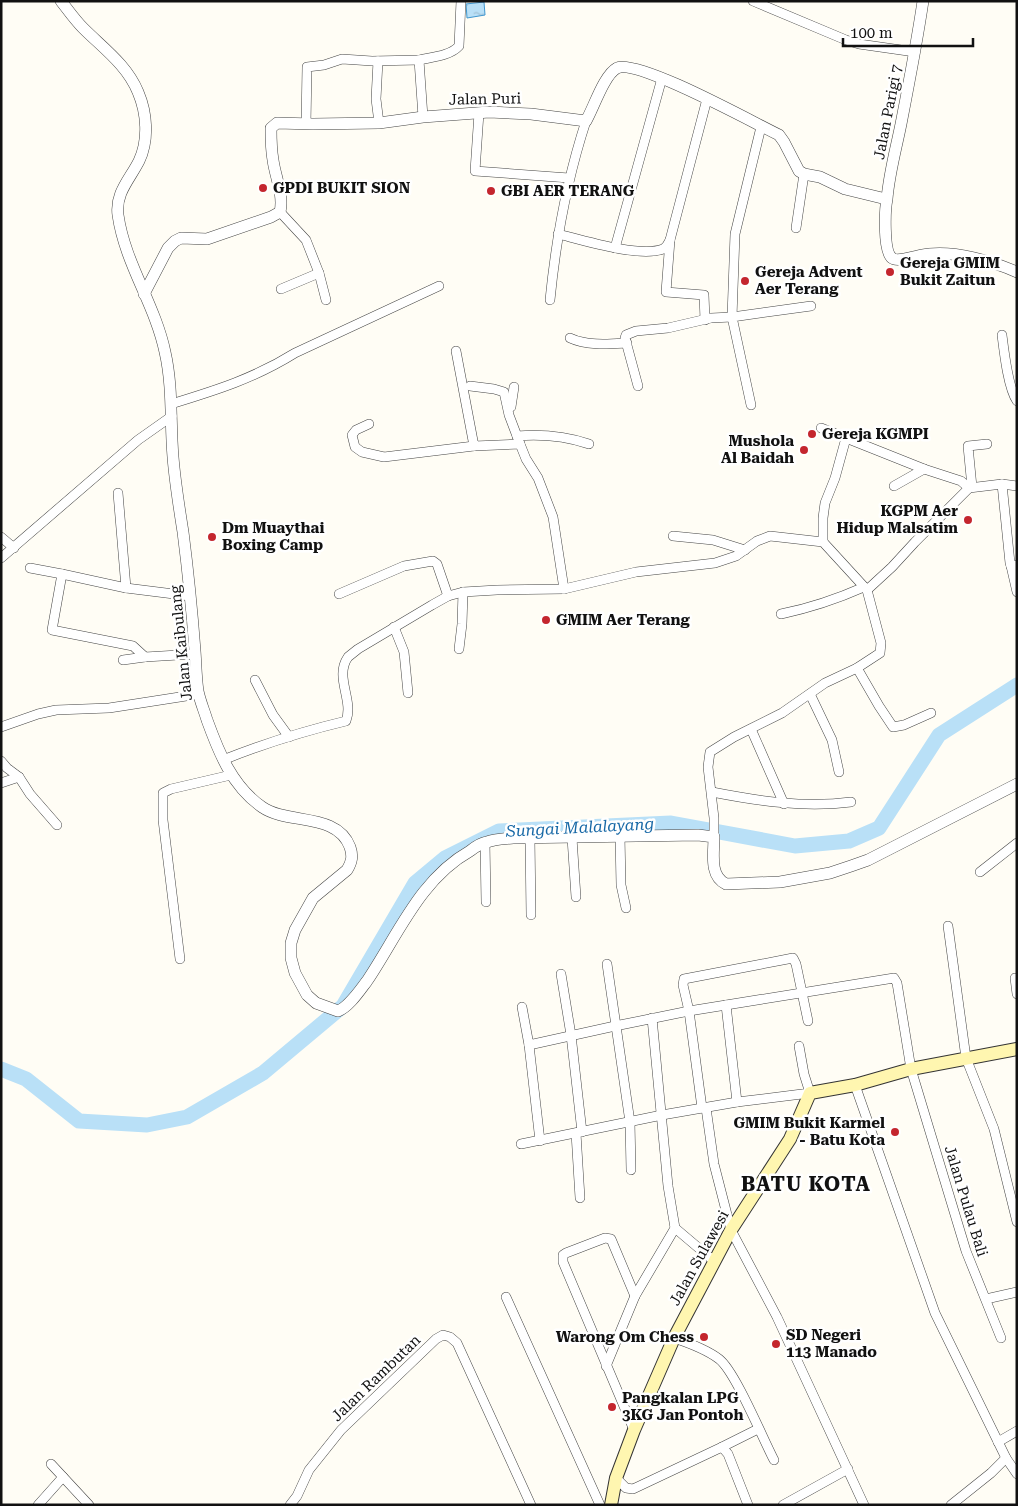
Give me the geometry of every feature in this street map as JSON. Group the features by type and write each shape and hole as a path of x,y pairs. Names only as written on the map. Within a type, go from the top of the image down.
{"main road":[{"path":"810,1093 855,1085 911,1069 1017,1049"},
{"name":"Jalan Sulawesi","path":"610,1505 616,1478 634,1430 674,1338 731,1230 790,1139 810,1093"}],"street":[{"name":"Jalan Kaibulang","path":"61,1 80,25 116,58 138,91 143,108 146,127 145,143 140,160 121,191 117,205 127,256 163,342 166,355 172,404 173,456 190,596 199,694 217,748 231,775 249,797 265,809 286,816 322,823 342,834 350,847 351,864 347,870 313,898 295,930 291,943 291,958 295,973 307,995 316,1003 338,1011 343,1009 362,987 424,890 435,877 463,854 485,842"},
{"path":"306,124 307,67 324,65 342,59 378,61 419,60 456,50 459,46 460,1"},
{"path":"753,1 858,44 915,52"},
{"path":"776,11 780,1"},
{"name":"Jalan Parigi 7","path":"923,1 915,52 886,199 888,252 892,258 901,259 940,253 995,262 1017,272"},
{"path":"419,60 423,117"},
{"path":"378,61 376,99 379,122"},
{"path":"550,300 553,264 569,178 586,121 604,84 612,72 619,67 632,67 662,78 779,135 799,171 804,174 820,177 844,189 886,199"},
{"path":"615,248 662,78"},
{"path":"705,320 704,295 666,292 670,240 707,99"},
{"path":"478,113 475,171 569,178"},
{"name":"Jalan Puri","path":"280,212 271,128 277,123 379,122 478,113 531,114 586,121"},
{"path":"751,406 732,316 735,234 761,127"},
{"path":"796,228 804,174"},
{"path":"144,294 168,248 175,241 190,237 207,239 271,217 280,212 306,240 319,273 326,300"},
{"path":"558,234 630,251 662,249 667,246 670,240"},
{"path":"281,289 319,273"},
{"path":"172,404 251,378 295,353 439,286"},
{"path":"638,386 627,343 626,335 630,332 811,306"},
{"path":"1002,335 1012,389 1017,401"},
{"path":"570,338 575,341 595,344 627,343"},
{"path":"456,351 474,446"},
{"path":"470,386 504,392 509,415 518,440 526,459 538,478 553,517 564,589"},
{"path":"509,415 514,387"},
{"path":"1,558 138,440 172,416"},
{"path":"369,424 356,430 352,435 356,448 362,452 384,457 518,440 533,435 570,438 589,444"},
{"path":"821,428 924,469 961,481 971,488"},
{"path":"823,542 824,508 846,438"},
{"path":"971,488 968,446 987,444"},
{"path":"894,486 924,469"},
{"path":"1002,484 1017,592"},
{"path":"781,614 808,608 865,589 892,567 971,488 1002,484 1017,486"},
{"path":"118,493 126,588"},
{"path":"673,536 713,540 745,550"},
{"path":"223,760 253,748 346,720 348,713 342,678 344,662 358,649 448,596 464,592 497,590 564,589 636,572 715,563 728,559 757,541 770,536 823,542 865,589 881,649 880,653 857,668 825,683 782,713 734,737 710,752 708,767 714,818 715,873 722,882 726,884 780,882 830,873 868,860 1017,784"},
{"path":"1,537 14,548"},
{"path":"339,594 404,566 433,561 437,564 448,596"},
{"path":"30,568 126,588 190,596"},
{"path":"62,574 52,630 133,646 145,657"},
{"path":"459,649 464,592"},
{"path":"394,627 404,652 408,694"},
{"path":"123,660 195,654"},
{"path":"857,668 882,712 893,727 904,725 932,713"},
{"path":"256,680 273,715 288,737"},
{"path":"1,727 56,710 109,708 199,694"},
{"path":"810,694 832,740 839,772"},
{"path":"751,729 784,804"},
{"path":"1,760 7,768 19,777 30,794 57,825"},
{"path":"180,960 163,820 163,793 170,789 231,775"},
{"path":"1,783 19,777"},
{"path":"712,792 784,804 838,804 851,802"},
{"path":"486,902 485,842 499,839 674,834 714,836"},
{"path":"620,836 621,885 626,908"},
{"path":"530,838 531,915"},
{"path":"572,838 576,897"},
{"path":"980,872 1017,844"},
{"path":"948,926 966,1058 994,1129 1017,1222"},
{"path":"808,1021 795,960 789,958 684,979 683,985 714,1164 731,1230 777,1317 864,1505"},
{"path":"607,964 630,1122 630,1170"},
{"path":"561,974 571,1035 579,1132 580,1198"},
{"name":"Jalan Pulau Bali","path":"802,992 894,978 897,984 911,1069 966,1251 1000,1338"},
{"path":"1015,978 1017,994"},
{"path":"529,1046 652,1018 802,992"},
{"path":"726,1005 737,1102"},
{"path":"522,1007 529,1046 540,1141"},
{"path":"606,1366 636,1296 675,1228 668,1186 652,1018"},
{"path":"521,1144 662,1115 737,1102 810,1093 804,1074 799,1046"},
{"path":"855,1085 935,1314 1006,1458 1017,1474"},
{"path":"675,1228 714,1261"},
{"path":"634,1430 562,1262 563,1255 566,1252 605,1238 611,1239 636,1296"},
{"path":"986,1299 1017,1292"},
{"path":"506,1297 600,1505"},
{"name":"Jalan Rambutan","path":"290,1505 298,1496 309,1470 341,1430 436,1339 443,1335 450,1337 457,1344 531,1505"},
{"path":"674,1338 700,1348 720,1359 734,1380 774,1460"},
{"path":"616,1478 626,1488 633,1489 758,1429"},
{"path":"998,1442 1017,1431"},
{"path":"722,1447 728,1454 748,1505"},
{"path":"952,1505 1006,1458"},
{"path":"51,1464 89,1505"},
{"path":"783,1505 848,1469"},
{"path":"38,1505 63,1477"}],"water":[{"path":"484,2 485,15 467,18 466,4"}],"waterway":[{"name":"Sungai Malalayang","path":"1,1069 26,1079 79,1121 147,1125 187,1117 263,1073 343,1006 415,883 445,858 499,831 671,823 795,846 849,841 879,828 939,735 1017,685"}],"place":[{"name":"GPDI BUKIT SION","path":"263,188"},
{"name":"GBI AER TERANG","path":"491,191"},
{"name":"Gereja GMIM Bukit Zaitun","path":"890,272"},
{"name":"Gereja Advent Aer Terang","path":"745,281"},
{"name":"Gereja KGMPI","path":"812,434"},
{"name":"Mushola Al Baidah","path":"804,450"},
{"name":"KGPM Aer Hidup Malsatim","path":"968,520"},
{"name":"Dm Muaythai Boxing Camp","path":"212,537"},
{"name":"GMIM Aer Terang","path":"546,620"},
{"name":"GMIM Bukit Karmel - Batu Kota","path":"895,1132"},
{"name":"Warong Om Chess","path":"704,1337"},
{"name":"SD Negeri 113 Manado","path":"776,1344"},
{"name":"Pangkalan LPG 3KG Jan Pontoh","path":"612,1407"}],"district":[{"name":"BATU KOTA","path":"806,1184"}]}
